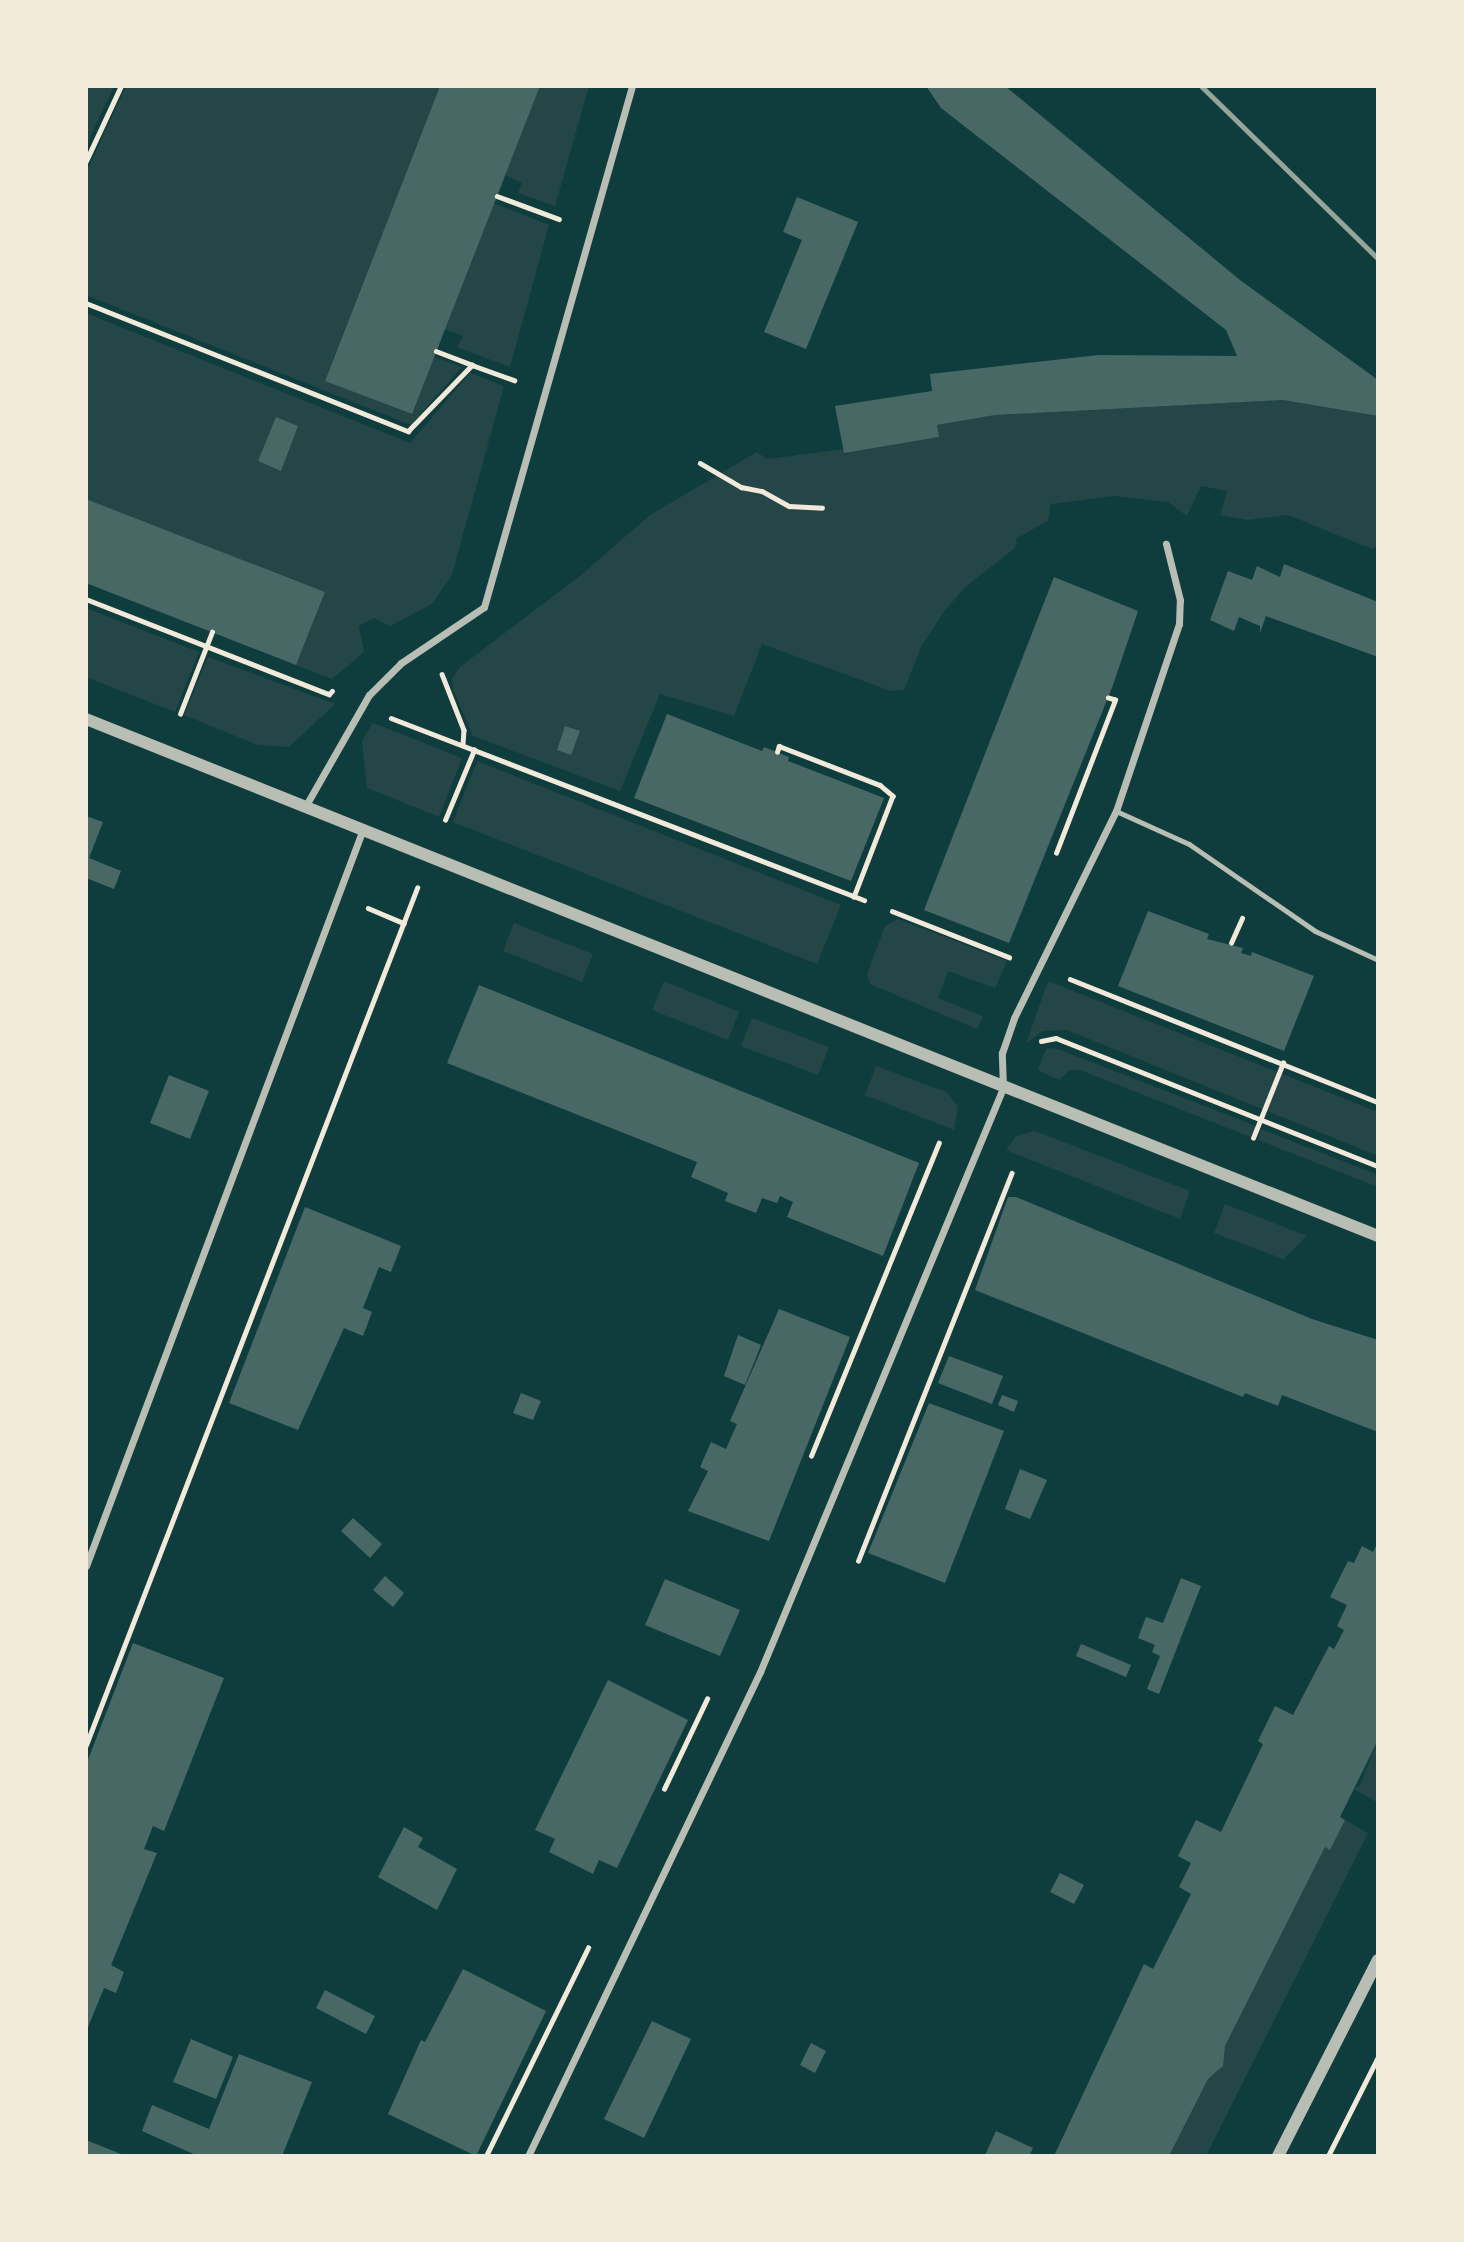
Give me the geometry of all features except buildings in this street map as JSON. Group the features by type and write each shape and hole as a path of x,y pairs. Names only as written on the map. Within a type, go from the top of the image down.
{"street":[{"path":"305,807 360,706 389,674 484,607 632,86"},
{"path":"527,2156 760,1672 1003,1088 1002,1052 1014,1018 1116,811 1180,624 1180,600 1166,544"},
{"path":"86,719 1378,1236"},
{"path":"86,1566 363,830"},
{"path":"1278,2156 1378,1960"}],"lane":[{"path":"1116,811 1189,844 1315,931 1378,960"}],"path":[{"path":"86,161 121,86"},
{"path":"496,196 559,219"},
{"path":"86,303 408,431 472,365"},
{"path":"436,351 514,380"},
{"path":"700,463 741,487 762,491 789,506 821,508"},
{"path":"86,599 329,694 339,685"},
{"path":"180,714 212,632"},
{"path":"422,649 442,674 464,730 463,745"},
{"path":"1052,863 1115,700 1108,698"},
{"path":"381,715 864,900"},
{"path":"777,752 779,746 880,785 893,796 854,897"},
{"path":"445,820 474,750"},
{"path":"86,1745 329,1120 397,931 404,923 418,884"},
{"path":"368,908 404,923"},
{"path":"892,911 1020,961"},
{"path":"1066,978 1378,1102"},
{"path":"1003,1088 1037,1044 1056,1038 1378,1166"},
{"path":"1254,1138 1283,1063"},
{"path":"807,1464 939,1143"},
{"path":"858,1561 1012,1173"},
{"path":"662,1793 714,1685"},
{"path":"486,2156 591,1941"},
{"path":"1328,2156 1378,2057"}],"shaded area":[{"path":"86,86 114,86 86,146"},
{"path":"126,86 440,86 325,380 411,414 434,357 462,367 411,425 86,295 86,173"},
{"path":"540,86 589,86 555,206 518,193 522,183 505,175"},
{"path":"494,203 549,225 510,367 457,347 463,336 445,329"},
{"path":"86,313 410,443 470,373 504,386 452,575 432,604 390,626 374,618 359,626 364,652 332,679 296,665 325,592 86,499"},
{"path":"1283,400 1378,416 1378,546 1372,549 1288,515 1247,520 1220,515 1227,491 1201,486 1187,516 1168,502 1114,496 1051,504 1048,521 1017,538 1015,548 964,588 943,613 922,645 904,690 891,691 762,644 734,716 660,694 620,791 473,736 453,689 452,679 460,667 580,576 650,515 757,452 767,459 938,437 937,425 995,415"},
{"path":"86,608 199,652 175,712 86,677"},
{"path":"208,657 335,704 289,747 258,745 184,715"},
{"path":"373,723 462,758 439,817 367,788 362,741"},
{"path":"477,761 841,905 817,964 453,822"},
{"path":"898,919 1007,961 995,988 948,971 938,998 983,1016 977,1029 870,984 867,974 885,926"},
{"path":"514,923 593,954 582,982 503,951"},
{"path":"664,981 739,1012 728,1040 652,1010"},
{"path":"1048,981 1378,1112 1378,1156 1067,1030 1042,1031 1026,1044"},
{"path":"752,1018 829,1047 818,1075 741,1046"},
{"path":"1055,1048 1256,1126 1251,1137 1080,1070 1070,1070 1059,1080 1038,1070 1046,1049"},
{"path":"876,1066 946,1092 958,1106 954,1130 865,1095"},
{"path":"1261,1129 1378,1175 1378,1187 1258,1140"},
{"path":"1035,1131 1190,1191 1180,1219 1006,1150 1016,1136"},
{"path":"1225,1204 1307,1236 1283,1259 1214,1233"},
{"path":"1378,1740 1378,1803 1354,1789 1360,1785"},
{"path":"1345,1820 1368,1833 1206,2156 1169,2156 1208,2079 1222,2067 1225,2046 1325,1847 1330,1849"}],"railway":[{"path":"1201,86 1378,259"}]}
